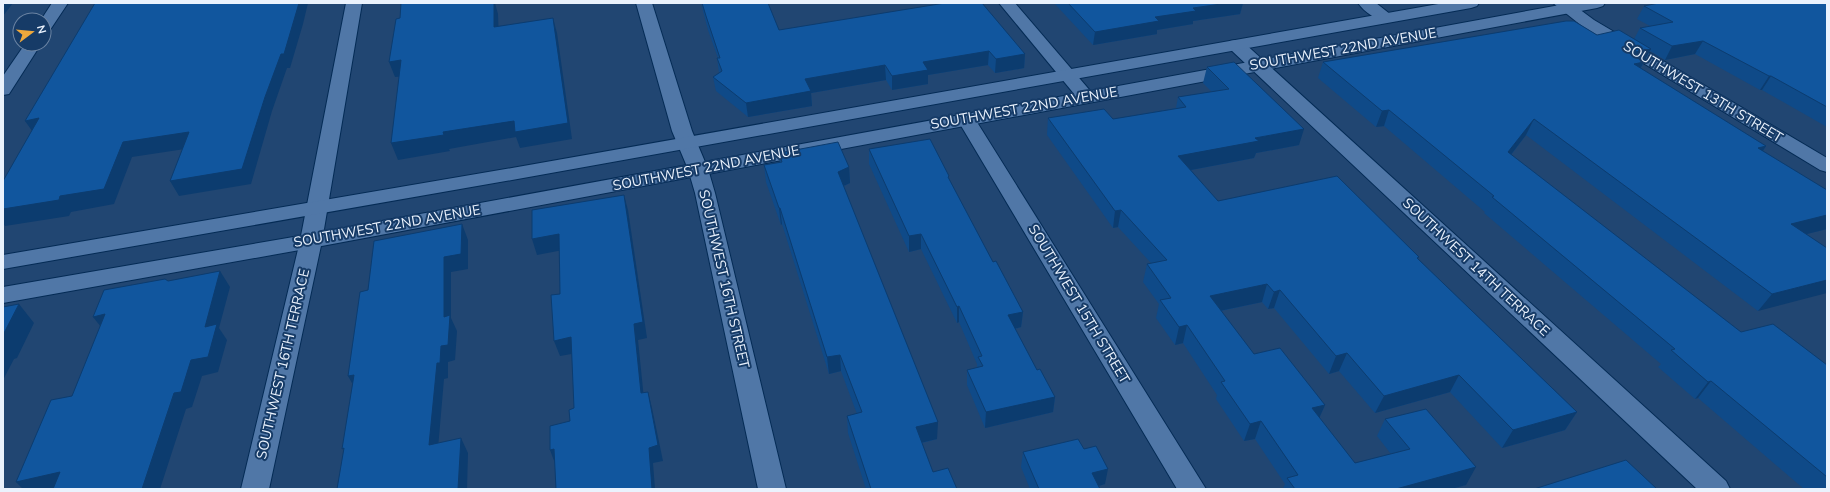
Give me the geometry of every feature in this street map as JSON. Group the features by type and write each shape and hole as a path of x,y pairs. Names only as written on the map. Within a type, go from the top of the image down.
{"street":[{"path":"52,15 60,3"},
{"name":"SOUTHWEST 16TH TERRACE","path":"255,489 311,241 354,3"},
{"name":"SOUTHWEST 16TH STREET","path":"644,3 682,131 698,169 705,193 772,489"},
{"path":"1007,3 1086,97"},
{"path":"1366,3 1387,18"},
{"name":"SOUTHWEST 22ND AVENUE","path":"3,262 688,143 1471,3"},
{"name":"SOUTHWEST 22ND AVENUE","path":"3,295 311,241 1258,65 1564,6 1597,3"},
{"name":"SOUTHWEST 13TH STREET","path":"1564,6 1584,20 1827,166"},
{"name":"SOUTHWEST 14TH TERRACE","path":"1236,45 1716,489"},
{"path":"3,90 28,52"},
{"name":"SOUTHWEST 15TH STREET","path":"966,119 1192,489"}],"building":[{"path":"95,3 299,3 284,54 281,54 265,97 242,169 170,181 189,132 123,142 104,189 60,196 59,200 3,209 3,181 39,118 25,121"},
{"path":"401,3 494,3 494,27 553,18 568,123 515,132 514,121 443,132 444,135 391,143 401,60 389,62 396,19 400,18"},
{"path":"702,3 768,3 779,30 945,3 982,3 1025,54 996,59 989,51 923,62 928,70 892,76 885,65 805,79 811,91 746,103 713,77 722,71 717,58 720,58"},
{"path":"1068,3 1228,3 1193,8 1196,11 1155,17 1159,21 1095,32"},
{"path":"1659,3 1827,3 1827,107 1703,41 1672,46 1640,28 1673,22 1644,6"},
{"path":"1566,21 1574,21 1597,35 1619,30 1651,49 1629,53 1644,62 1634,64 1766,146 1758,148 1827,190 1827,215 1791,224 1827,248 1827,280 1772,294 1534,119 1508,152 1741,332 1773,324 1827,365 1827,477 1711,381 1708,382 1671,350 1675,349 1492,197 1494,196 1389,110 1382,111 1323,62"},
{"path":"1234,62 1304,129 1255,138 1259,141 1178,156 1218,201 1337,176 1419,257 1417,258 1577,412 1513,430 1459,375 1384,396 1347,353 1336,356 1280,290 1274,292 1267,284 1210,296 1254,354 1280,348 1325,405 1312,408 1355,463 1410,449 1385,419 1426,409 1476,467 1396,489 1295,489 1287,478 1298,475 1261,421 1250,424 1221,382 1225,381 1187,325 1179,327 1160,300 1171,298 1147,264 1167,260 1121,210 1115,211 1048,118 1104,109 1113,119 1186,107 1178,97 1229,89 1207,67"},
{"path":"930,139 949,176 948,177 993,262 996,261 1023,312 1008,315 1037,370 1040,369 1055,397 986,412 967,370 983,366 978,357 982,356 959,306 957,307 921,234 909,236 869,149"},
{"path":"838,142 849,167 838,172 938,422 916,427 933,472 948,468 957,489 871,489 847,416 862,412 840,355 827,357 780,208 764,165 782,162 779,153"},
{"path":"624,195 643,322 634,324 641,393 648,392 658,445 649,448 652,489 556,489 554,449 550,450 550,426 570,421 569,410 574,408 571,337 554,341 551,295 560,294 559,234 532,239 532,210"},
{"path":"462,224 461,254 444,257 444,317 450,315 448,345 441,346 440,363 437,363 429,445 461,438 458,489 337,489 354,375 348,376 360,292 368,290 374,241"},
{"path":"220,271 205,327 217,324 208,357 191,360 181,392 174,393 142,489 53,489 60,472 16,482 51,400 72,396 105,314 93,317 104,290 165,279 168,281"},
{"path":"19,304 3,335 3,307"},
{"path":"1078,439 1084,449 1096,446 1108,469 1092,473 1100,489 1039,489 1023,452"},
{"path":"1626,460 1657,489 1534,489"}]}
